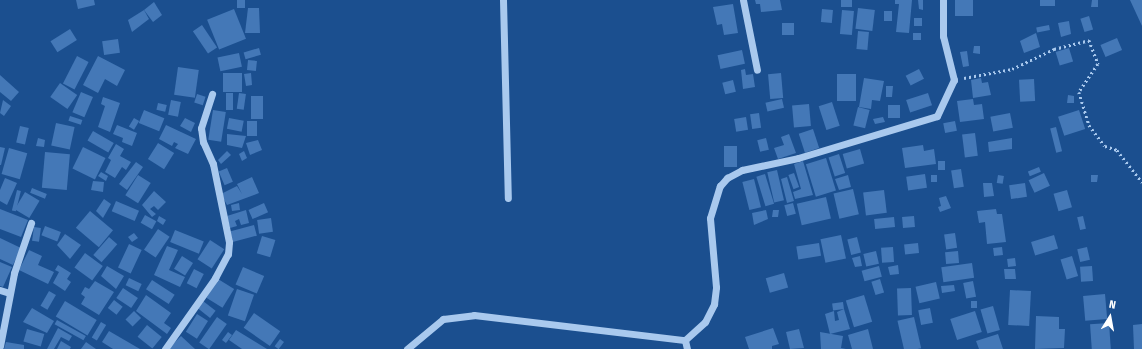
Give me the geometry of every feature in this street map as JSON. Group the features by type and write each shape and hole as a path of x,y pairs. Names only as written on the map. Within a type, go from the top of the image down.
{"street":[{"path":"503,0 508,198"},
{"path":"744,0 757,70"},
{"path":"407,349 443,319 474,315 685,340 705,322 714,304 716,287 710,218 720,186 727,178 742,170 798,158 937,116 954,80 943,36 943,0"},
{"path":"165,349 215,278 228,254 229,242 213,164 203,142 201,128 212,94"},
{"path":"0,346 9,293 31,224"},
{"path":"0,290 9,293"},
{"path":"685,340 687,349"}],"path":[{"path":"954,80 1012,69 1054,48 1090,40 1098,64 1079,92 1089,125 1105,146 1117,150 1142,182"}],"building":[{"path":"76,0 94,0 95,5 78,9"},
{"path":"237,0 245,0 245,8 237,8"},
{"path":"755,0 780,0 782,10 761,12 760,4 756,4"},
{"path":"841,0 852,0 852,7 841,7"},
{"path":"895,0 912,0 909,33 896,32 899,4 895,4"},
{"path":"918,0 923,0 923,10 919,9"},
{"path":"955,0 973,0 973,16 955,16"},
{"path":"1040,0 1055,0 1055,6 1040,6"},
{"path":"1092,0 1098,0 1098,7 1091,7"},
{"path":"1130,0 1142,0 1142,26"},
{"path":"154,2 162,15 153,22 144,10"},
{"path":"733,4 738,33 724,35 722,24 717,25 713,7"},
{"path":"248,8 259,8 260,33 245,33"},
{"path":"858,8 875,10 872,31 855,29"},
{"path":"234,9 246,39 219,50 207,20"},
{"path":"822,9 833,10 832,23 821,22"},
{"path":"144,10 149,19 132,32 128,20"},
{"path":"842,10 854,11 852,35 840,34"},
{"path":"884,11 892,11 892,21 884,21"},
{"path":"1089,16 1093,29 1084,32 1080,19"},
{"path":"914,18 922,18 922,26 914,26"},
{"path":"1069,21 1071,34 1061,37 1058,23"},
{"path":"782,23 794,23 794,35 782,35"},
{"path":"202,25 217,47 208,54 193,31"},
{"path":"1049,25 1050,30 1037,32 1036,27"},
{"path":"70,29 77,40 57,52 50,41"},
{"path":"858,31 869,32 867,50 856,49"},
{"path":"913,33 921,33 921,40 913,40"},
{"path":"1036,33 1040,47 1024,53 1020,41"},
{"path":"1117,38 1122,50 1106,57 1100,45"},
{"path":"118,39 120,53 104,55 102,41"},
{"path":"974,46 980,46 980,54 973,53"},
{"path":"259,48 261,55 246,59 244,52"},
{"path":"1069,48 1073,61 1060,65 1056,52"},
{"path":"742,50 745,64 720,69 718,55"},
{"path":"967,51 969,66 963,67 960,52"},
{"path":"239,53 242,67 220,71 217,58"},
{"path":"77,56 89,62 75,90 63,84"},
{"path":"98,56 125,70 117,86 105,79 98,93 83,85"},
{"path":"248,60 257,61 256,71 247,70"},
{"path":"178,67 199,70 195,98 174,95"},
{"path":"745,69 746,75 753,74 755,87 743,89 741,70"},
{"path":"919,69 924,79 911,86 906,76"},
{"path":"223,73 242,73 242,92 223,92"},
{"path":"251,73 252,85 246,86 244,74"},
{"path":"781,73 783,98 770,99 768,74"},
{"path":"837,74 856,74 856,101 837,101"},
{"path":"0,75 19,92 11,101 0,92"},
{"path":"864,78 884,81 880,101 872,100 871,109 859,107"},
{"path":"981,78 982,83 988,82 991,95 973,98 971,80"},
{"path":"1034,79 1035,101 1020,102 1019,80"},
{"path":"733,80 736,92 725,94 722,83"},
{"path":"60,83 77,95 67,109 50,97"},
{"path":"886,86 893,86 892,97 886,97"},
{"path":"81,92 93,97 84,117 72,112"},
{"path":"226,93 233,93 233,110 226,110"},
{"path":"239,93 246,94 244,110 237,109"},
{"path":"928,93 932,105 910,112 906,100"},
{"path":"197,94 206,97 203,105 194,103"},
{"path":"1068,95 1074,96 1074,103 1067,103"},
{"path":"251,96 263,96 263,119 251,119"},
{"path":"103,97 120,103 110,132 98,127 105,106 101,104"},
{"path":"782,99 784,108 767,112 765,103"},
{"path":"973,99 974,105 982,104 984,119 960,122 957,101"},
{"path":"3,100 11,106 4,116 0,113"},
{"path":"171,100 181,102 178,117 168,115"},
{"path":"832,102 840,126 826,130 819,106"},
{"path":"158,103 167,105 165,112 156,110"},
{"path":"809,104 811,126 794,127 792,105"},
{"path":"888,105 900,105 900,118 888,118"},
{"path":"858,107 870,110 865,128 853,125"},
{"path":"144,110 164,118 159,131 139,123"},
{"path":"213,110 226,112 221,142 208,140"},
{"path":"1079,110 1085,129 1064,136 1058,117"},
{"path":"759,113 761,128 752,129 750,114"},
{"path":"1010,113 1013,128 993,132 990,117"},
{"path":"70,116 82,120 81,125 68,121"},
{"path":"746,117 748,130 736,132 734,119"},
{"path":"883,117 885,122 875,124 873,119"},
{"path":"134,118 139,121 134,130 129,127"},
{"path":"185,118 195,123 191,132 180,126"},
{"path":"229,118 244,121 242,132 227,129"},
{"path":"247,121 257,121 257,136 247,136"},
{"path":"955,121 957,131 945,133 943,123"},
{"path":"56,123 75,127 70,149 51,145"},
{"path":"117,125 137,133 132,146 122,142 123,138 113,134"},
{"path":"166,125 196,139 188,154 175,148 178,144 174,142 172,146 159,139"},
{"path":"20,126 29,128 25,145 16,143"},
{"path":"1056,127 1062,151 1056,153 1050,128"},
{"path":"813,129 819,148 805,153 799,134"},
{"path":"93,131 114,143 108,153 88,141"},
{"path":"975,133 978,156 965,157 962,135"},
{"path":"227,134 246,136 242,148 227,145"},
{"path":"789,134 796,153 778,159 774,148 784,145 781,137"},
{"path":"38,138 45,140 44,147 36,146"},
{"path":"766,138 769,150 760,152 757,140"},
{"path":"1012,138 1012,149 989,152 988,142"},
{"path":"258,140 262,150 250,155 246,143"},
{"path":"158,143 174,153 164,169 148,159"},
{"path":"116,144 124,149 120,156 131,162 126,170 122,167 115,178 105,172 111,160 108,158"},
{"path":"923,145 924,151 934,149 936,164 905,168 902,148"},
{"path":"724,146 737,146 737,167 724,167"},
{"path":"0,147 5,148 1,165 0,165"},
{"path":"83,147 105,158 95,180 72,169"},
{"path":"9,148 27,153 20,179 2,174"},
{"path":"860,149 864,163 847,168 843,154"},
{"path":"227,151 231,155 221,164 218,160"},
{"path":"244,151 247,158 242,161 239,154"},
{"path":"45,152 70,154 67,190 42,188"},
{"path":"839,154 845,173 835,176 829,157"},
{"path":"826,158 836,191 816,197 806,164"},
{"path":"803,161 813,195 795,199 793,192 801,189 794,164"},
{"path":"938,161 945,161 945,170 938,170"},
{"path":"136,162 143,167 127,190 119,184"},
{"path":"1039,167 1041,172 1030,176 1028,171"},
{"path":"227,168 233,182 225,185 219,172"},
{"path":"961,169 964,187 954,188 951,171"},
{"path":"777,170 784,200 774,202 767,172"},
{"path":"101,172 108,176 106,181 98,176"},
{"path":"794,173 799,187 793,189 788,175"},
{"path":"1044,173 1050,186 1035,193 1029,180"},
{"path":"765,174 774,204 765,206 756,177"},
{"path":"925,174 927,188 908,191 906,177"},
{"path":"138,175 151,183 138,203 125,195"},
{"path":"848,175 851,187 839,190 835,179"},
{"path":"931,175 937,175 937,182 931,182"},
{"path":"998,175 1004,176 1003,184 997,183"},
{"path":"1091,175 1098,175 1097,182 1091,182"},
{"path":"252,177 259,193 227,205 221,194 237,186 242,194 237,184"},
{"path":"787,177 794,201 787,203 781,179"},
{"path":"5,178 17,183 7,205 0,201 0,190"},
{"path":"754,179 761,207 749,210 742,182"},
{"path":"93,181 104,182 103,192 91,190"},
{"path":"983,183 992,183 994,196 984,197"},
{"path":"1025,183 1027,197 1011,199 1009,185"},
{"path":"32,188 47,194 45,199 30,193"},
{"path":"853,189 859,214 839,219 834,193"},
{"path":"17,190 21,191 16,211 12,210"},
{"path":"884,190 887,213 866,215 863,193"},
{"path":"1067,190 1072,207 1059,211 1054,194"},
{"path":"154,191 166,202 158,210 154,206 150,209 156,214 152,217 142,205"},
{"path":"25,192 40,201 29,218 15,209"},
{"path":"946,196 951,208 940,212 938,207 941,206 939,198"},
{"path":"826,197 831,218 802,225 797,204"},
{"path":"104,199 111,204 103,218 96,211"},
{"path":"116,201 139,211 135,221 112,211"},
{"path":"239,203 240,210 232,211 231,205"},
{"path":"264,203 268,212 253,219 248,210"},
{"path":"793,203 796,214 787,216 784,205"},
{"path":"0,209 28,220 21,237 0,229"},
{"path":"996,209 997,214 1002,214 1006,242 987,244 985,222 979,223 977,211"},
{"path":"246,210 249,223 241,225 239,219 235,221 237,226 230,228 227,216"},
{"path":"766,210 768,219 754,225 752,213"},
{"path":"773,210 779,210 778,217 772,217"},
{"path":"90,211 113,230 99,247 76,228"},
{"path":"145,215 156,221 152,229 141,223"},
{"path":"159,216 166,220 163,225 157,221"},
{"path":"914,216 915,227 903,228 902,217"},
{"path":"1083,216 1086,229 1080,230 1077,217"},
{"path":"894,217 895,227 875,229 874,219"},
{"path":"271,218 273,232 259,234 257,220"},
{"path":"254,225 257,236 233,242 230,231"},
{"path":"45,226 61,232 57,241 41,235"},
{"path":"34,227 41,228 39,242 32,241"},
{"path":"158,229 170,237 156,258 144,250"},
{"path":"175,230 204,242 199,254 170,242"},
{"path":"134,233 138,238 132,242 128,237"},
{"path":"955,233 957,248 946,249 944,235"},
{"path":"65,234 81,245 70,259 57,245"},
{"path":"841,235 846,258 825,263 820,239"},
{"path":"1054,235 1058,248 1035,255 1031,242"},
{"path":"262,236 275,240 270,257 257,253"},
{"path":"109,237 117,244 102,262 93,255"},
{"path":"857,237 861,253 851,255 847,239"},
{"path":"0,238 21,248 13,265 0,259"},
{"path":"210,240 224,249 212,269 197,259"},
{"path":"819,243 821,256 798,259 796,247"},
{"path":"918,243 919,253 905,254 904,244"},
{"path":"129,244 142,250 131,273 118,268"},
{"path":"167,246 178,250 169,270 185,277 180,287 154,275"},
{"path":"893,247 894,262 882,263 881,248"},
{"path":"1002,247 1003,255 994,256 993,248"},
{"path":"1087,247 1090,260 1080,262 1077,249"},
{"path":"29,250 42,256 38,265 54,272 48,284 19,270"},
{"path":"876,251 879,264 866,267 863,254"},
{"path":"958,251 959,263 946,264 945,252"},
{"path":"85,253 103,266 92,280 74,268"},
{"path":"182,256 193,263 185,276 174,269"},
{"path":"860,256 862,266 855,267 852,258"},
{"path":"1072,256 1078,276 1067,280 1061,260"},
{"path":"1015,258 1016,266 1008,267 1007,259"},
{"path":"0,262 12,267 3,287 0,286"},
{"path":"972,263 974,278 943,282 941,267"},
{"path":"58,265 71,273 67,279 71,282 65,291 53,283 59,272 55,270"},
{"path":"898,265 899,274 890,275 888,267"},
{"path":"107,266 124,276 116,289 101,276"},
{"path":"879,266 882,277 864,281 862,271"},
{"path":"1092,266 1093,281 1081,282 1080,267"},
{"path":"243,267 264,276 257,293 236,284"},
{"path":"194,269 204,274 197,288 187,283"},
{"path":"1004,269 1015,269 1016,279 1005,279"},
{"path":"784,273 788,287 770,293 766,278"},
{"path":"129,278 142,284 138,291 126,285"},
{"path":"218,279 234,289 222,308 206,298"},
{"path":"880,279 884,292 875,295 871,282"},
{"path":"152,280 175,295 169,304 146,289"},
{"path":"95,281 114,292 99,315 81,304 85,297 81,294 85,287 89,289"},
{"path":"973,281 976,297 966,299 963,283"},
{"path":"936,282 940,299 919,303 916,287"},
{"path":"954,285 955,291 942,293 941,286"},
{"path":"123,288 138,298 131,308 116,298"},
{"path":"897,288 911,288 912,315 898,315"},
{"path":"237,289 254,295 245,321 228,315"},
{"path":"1010,290 1031,291 1029,326 1008,325"},
{"path":"49,291 56,295 47,310 40,306"},
{"path":"1105,294 1107,319 1085,321 1083,296"},
{"path":"146,295 171,313 164,323 171,328 167,334 136,311"},
{"path":"864,295 872,322 854,327 846,301"},
{"path":"114,300 123,307 117,315 108,308"},
{"path":"65,301 97,320 87,335 56,316"},
{"path":"203,301 216,311 210,318 197,308"},
{"path":"971,301 977,301 977,308 971,308"},
{"path":"843,302 844,309 833,310 832,304"},
{"path":"993,306 1000,330 987,334 981,310"},
{"path":"32,308 54,321 47,333 23,322"},
{"path":"930,308 933,323 921,325 918,310"},
{"path":"844,309 850,329 830,334 825,314 834,311 835,321 839,320 837,312"},
{"path":"134,311 141,318 133,327 126,319"},
{"path":"975,311 982,332 957,340 950,319"},
{"path":"254,313 280,331 270,346 244,328"},
{"path":"197,314 208,321 197,339 186,332"},
{"path":"1036,316 1059,317 1059,329 1065,329 1064,348 1035,349"},
{"path":"217,317 227,324 209,349 199,342"},
{"path":"914,317 921,348 904,349 897,321"},
{"path":"57,320 86,336 83,340 55,324"},
{"path":"101,322 106,325 97,341 92,337"},
{"path":"1109,323 1111,349 1092,349 1090,324"},
{"path":"1142,324 1142,349 1134,349 1133,325"},
{"path":"147,325 162,337 152,349 138,337"},
{"path":"58,328 72,336 69,341 61,337 54,349 47,349"},
{"path":"773,328 779,344 772,346 772,349 749,349 745,337"},
{"path":"27,329 44,334 41,346 23,341"},
{"path":"799,329 804,348 790,349 786,332"},
{"path":"868,329 873,349 852,349 848,335"},
{"path":"236,330 267,349 242,349 229,340"},
{"path":"109,331 140,349 113,349 102,342"},
{"path":"228,332 232,335 226,343 222,340"},
{"path":"820,332 843,336 841,348 846,349 821,349"},
{"path":"998,334 1003,349 979,349 976,341"},
{"path":"181,336 195,349 168,349"},
{"path":"280,339 284,342 279,349 275,346"},
{"path":"61,341 71,347 70,349 57,349"},
{"path":"6,342 24,345 24,349 4,349"},
{"path":"86,342 96,349 81,349"}]}
